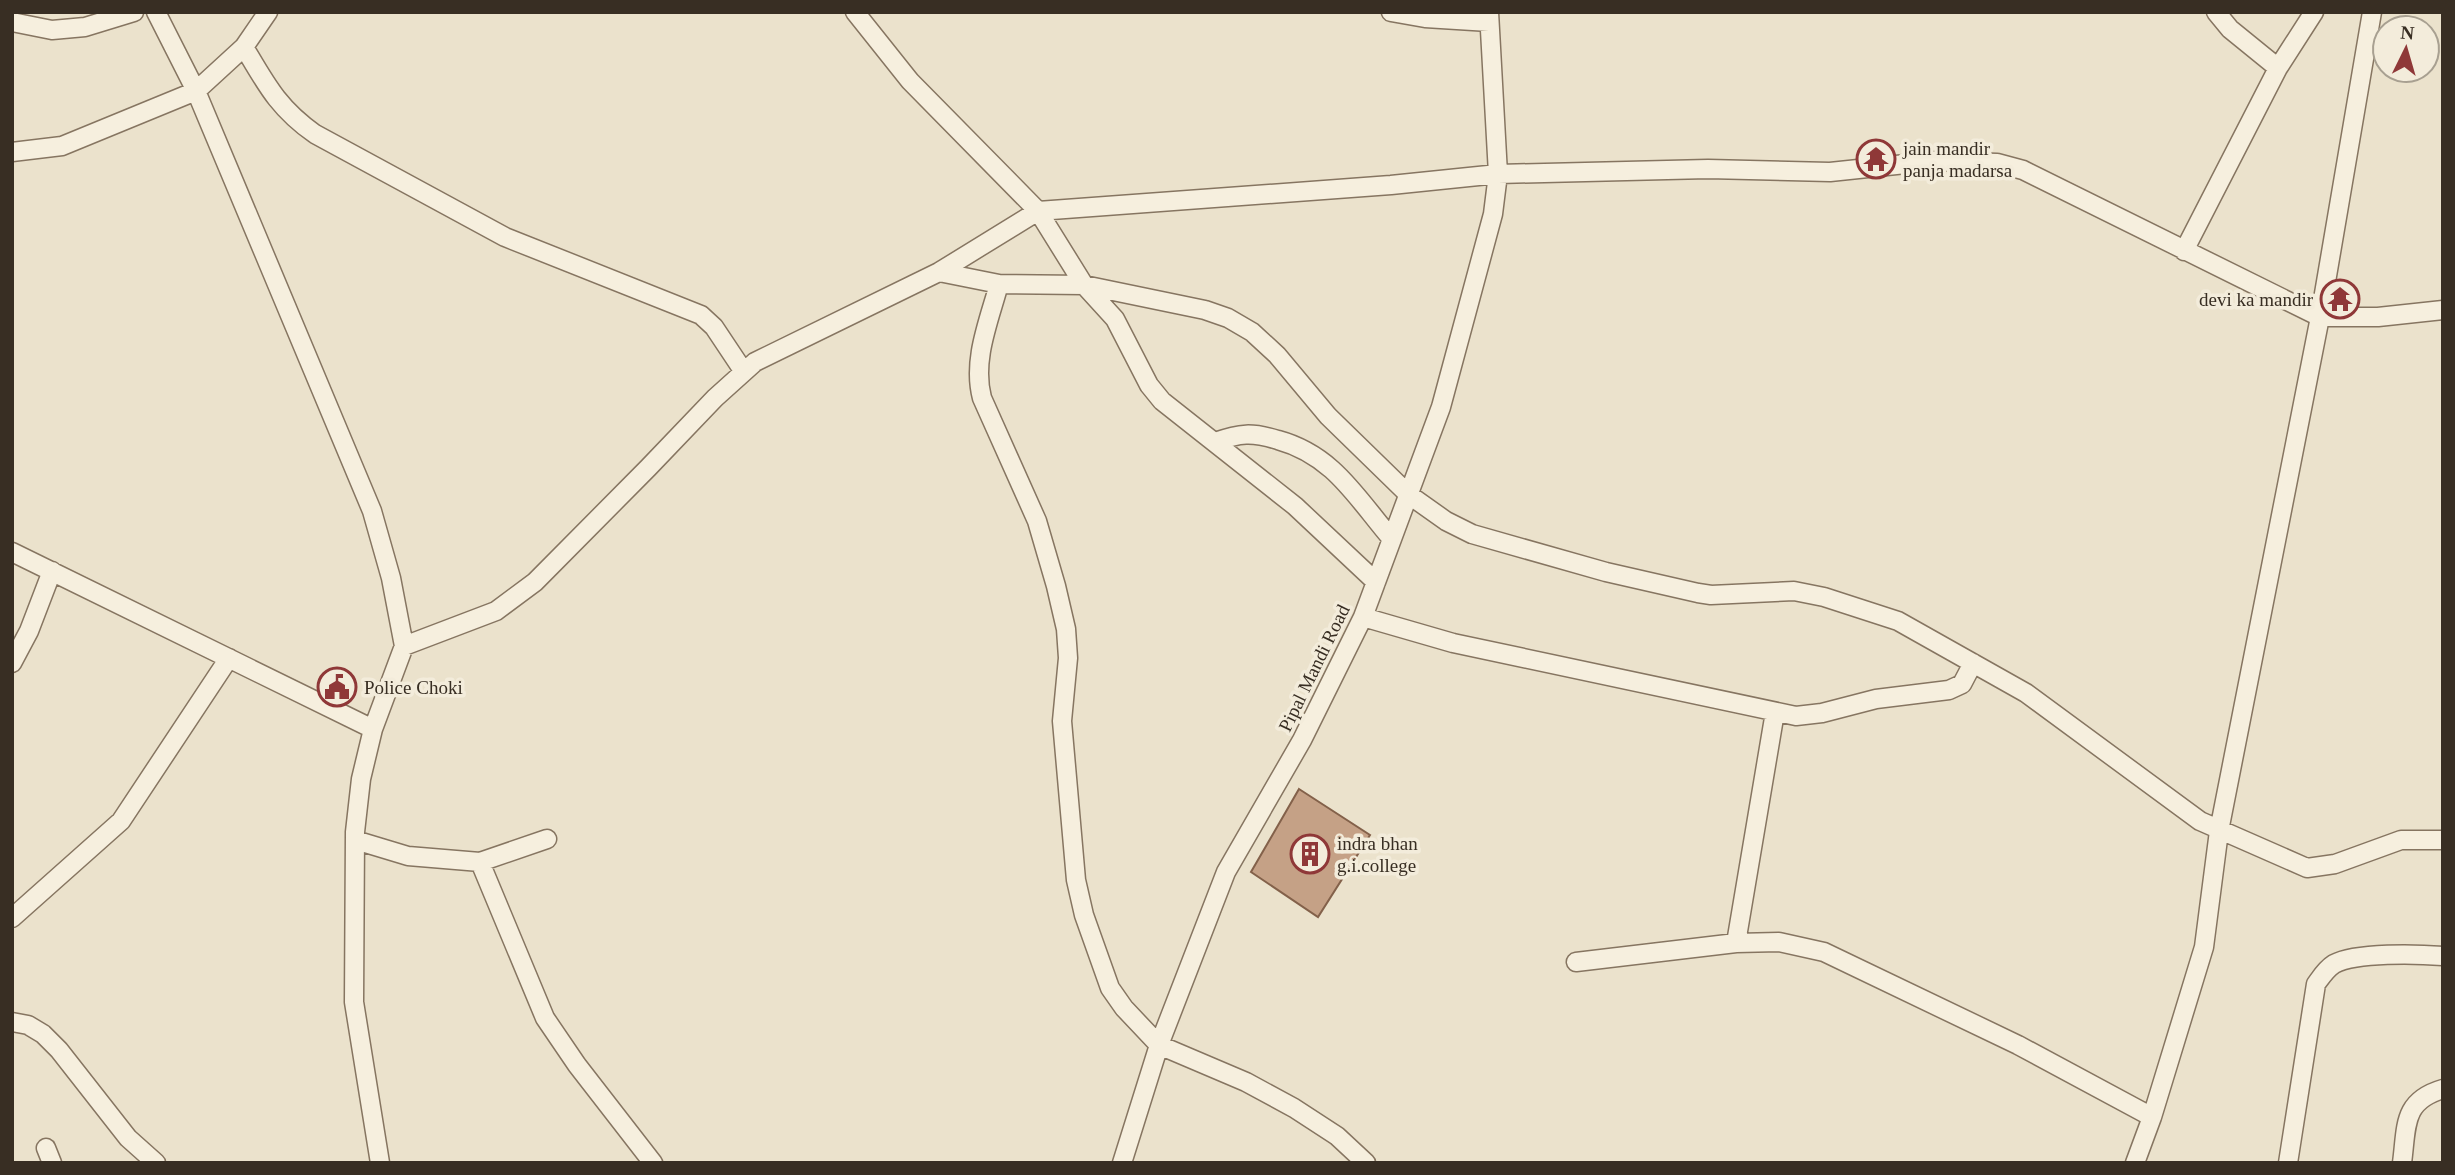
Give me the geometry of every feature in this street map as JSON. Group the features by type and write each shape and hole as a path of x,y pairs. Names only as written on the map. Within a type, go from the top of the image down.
{"street":[{"path":"12,22 52,30 85,27 134,12"},
{"path":"156,12 196,91 372,511 391,578 404,646 373,729 361,779 355,840 354,1002 380,1163"},
{"path":"12,152 62,146 196,91 244,47 268,12"},
{"path":"855,12 910,81 1038,211 1084,285 1115,319 1149,385 1162,401 1295,506 1376,582"},
{"path":"1391,12 1425,18 1489,17"},
{"path":"2216,12 2230,29 2278,68"},
{"path":"2184,251 2278,68 2314,12"},
{"path":"2134,1163 2152,1116 2204,947 2219,831 2320,317 2372,12"},
{"name":"Pipal Mandi Road","path":"1122,1163 1159,1045 1226,872 1302,740 1363,617 1441,407 1493,214 1498,174 1489,17"},
{"path":"244,47 275,99 296,121 315,134 505,237 701,315 713,327 744,372"},
{"path":"404,646 496,611 535,582 715,398 755,362 793,341 939,272 1038,211 1391,185 1498,174 1707,169 1830,172 1934,161 1997,163 2023,170 2320,317 2378,317 2443,310"},
{"path":"939,272 999,284 1084,285 1205,310 1228,318 1252,332 1278,355 1328,415 1408,494 1446,521 1472,534 1606,572 1698,593 1712,595 1794,591 1844,603 1898,621 2026,693 2200,821 2307,869 2335,864 2401,840 2443,839"},
{"path":"999,284 978,365 978,380 982,398 1037,521 1066,629 1068,658 1062,721 1076,880 1084,915 1110,988 1124,1008 1159,1045 1246,1082 1294,1108 1337,1136 1366,1163"},
{"path":"1215,442 1241,433 1257,434 1295,444 1312,453 1335,470 1391,538"},
{"path":"12,552 373,729"},
{"path":"12,663 29,631 52,571"},
{"path":"1363,617 1453,643 1775,712 1808,716 1876,699 1949,690 1962,684 1973,663"},
{"path":"12,918 121,821 229,658"},
{"path":"1736,943 1775,712"},
{"path":"355,840 408,856 480,862 547,839"},
{"path":"480,862 545,1018 577,1066 653,1163"},
{"path":"1576,962 1736,943 1779,942 1824,952 2018,1045 2152,1116"},
{"path":"2288,1163 2316,985 2324,972 2348,959 2413,954 2443,956"},
{"path":"12,1022 28,1025 43,1034 59,1050 128,1138 156,1163"},
{"path":"2402,1163 2410,1111 2419,1098 2443,1089"}],"building":[{"name":"indra bhan g.i.college","path":"1299,789 1370,835 1318,917 1251,872"}],"place":[{"name":"jain mandir panja madarsa","path":"1876,159"},
{"name":"devi ka mandir","path":"2340,299"},
{"name":"Police Choki","path":"337,687"},
{"name":"indra bhan g.i.college","path":"1310,854"}]}
